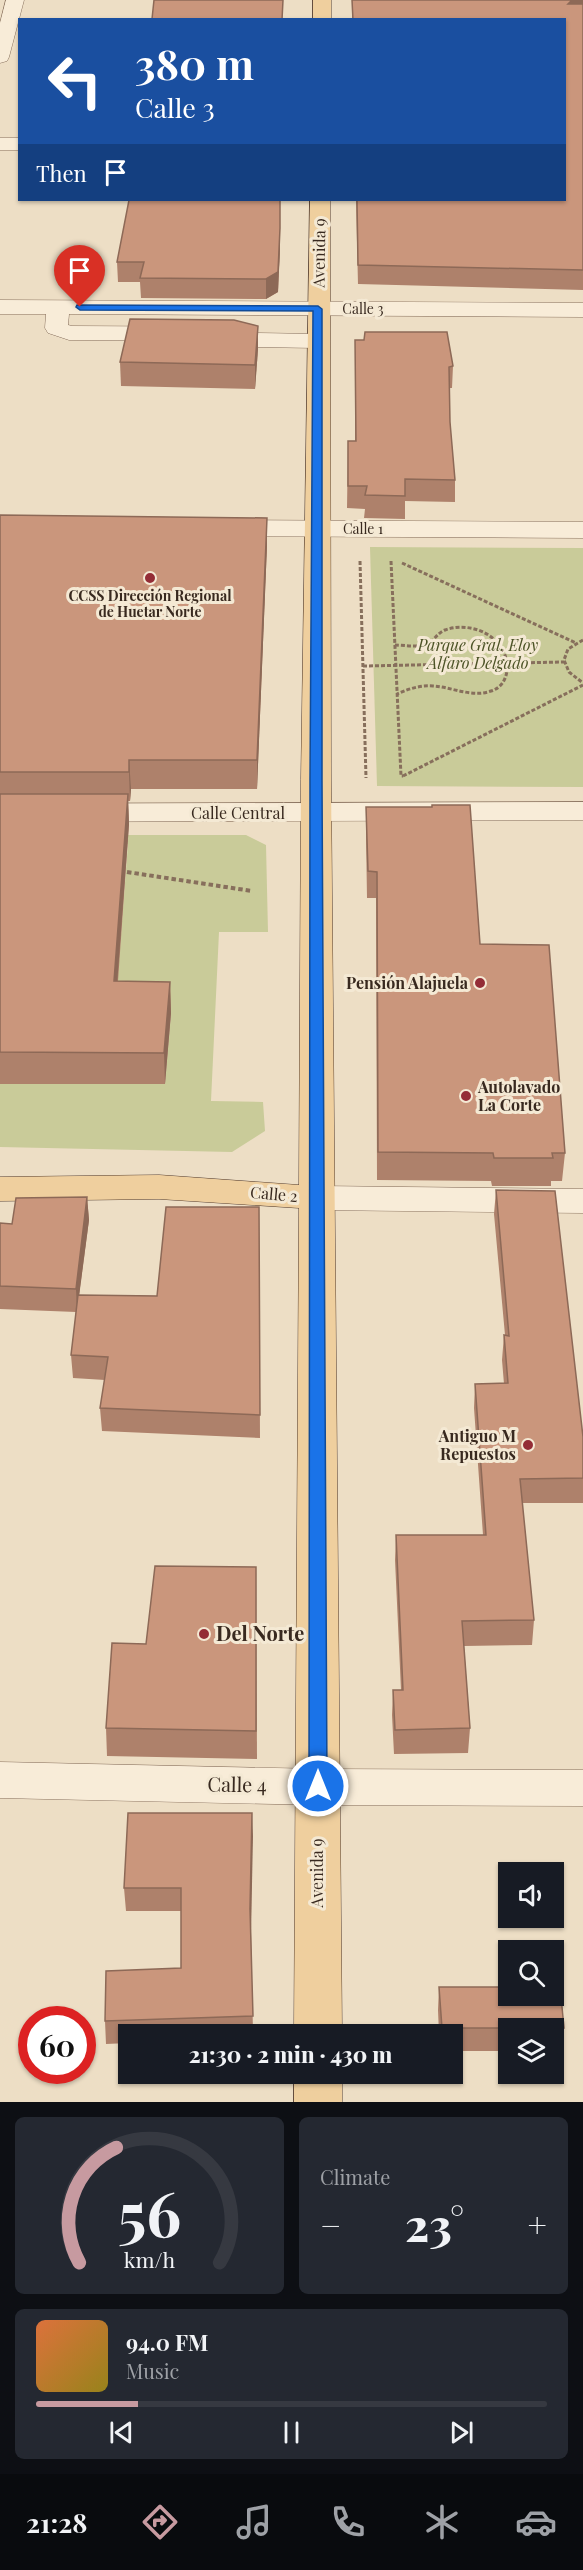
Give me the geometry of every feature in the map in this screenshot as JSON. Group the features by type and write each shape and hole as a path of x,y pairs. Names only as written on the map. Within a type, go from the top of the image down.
{"main road":[{"path":"322,0 322,18"},
{"name":"Avenida 9","path":"318,2024 316,812 320,201"},
{"name":"Calle 2","path":"0,1189 159,1187 318,1198"},
{"path":"318,2084 318,2102"}],"street":[{"path":"0,57 15,0"},
{"path":"0,144 18,144"},
{"name":"Calle 3","path":"0,307 583,310"},
{"path":"58,307 56,328 69,333 238,334 254,340 318,340"},
{"name":"Calle 1","path":"200,528 583,530"},
{"name":"Calle Central","path":"0,813 583,811"},
{"name":"Calle 2","path":"318,1198 583,1201"},
{"name":"Calle 4","path":"0,1780 583,1788"}],"path":[{"path":"360,551 366,780"},
{"path":"401,776 391,557 576,643"},
{"path":"395,645 427,644 445,630 472,629 489,633 504,650 507,663 501,686 494,691 460,692 432,686 417,687 397,694"},
{"path":"393,780 583,684 566,669 564,662 566,650 583,640"},
{"path":"363,666 564,662"},
{"path":"401,776 413,777"},
{"path":"127,872 252,891"}],"green space":[{"name":"Parque Gral. Eloy Alfaro Delgado","path":"370,547 583,548 583,787 377,786"},
{"path":"0,835 246,835 266,845 268,932 219,932 211,1101 263,1102 265,1131 232,1152 0,1147 0,1083 165,1084 171,1013 115,1012 128,844 0,844"}],"building":[{"path":"154,0 283,0 282,18 152,18"},
{"path":"352,0 572,0 568,4 583,4 583,270 358,265 357,201 566,201 566,18 353,18"},
{"path":"129,201 280,201 278,272 266,279 140,278 144,262 117,262"},
{"path":"130,319 234,320 258,326 255,365 120,362"},
{"path":"365,332 447,332 453,366 449,367 450,422 455,480 405,479 405,496 365,495 367,486 348,486 348,441 356,441 355,340 364,340"},
{"path":"0,515 267,518 257,760 129,760 129,772 0,772"},
{"path":"0,794 128,794 114,981 170,982 164,1053 0,1052"},
{"path":"432,805 470,805 480,944 549,945 565,1153 552,1153 553,1158 494,1158 493,1153 378,1152 377,872 368,871 366,807 432,807"},
{"path":"496,1190 555,1191 583,1437 583,1478 520,1479 534,1620 462,1621 470,1728 395,1730 393,1690 403,1690 396,1535 486,1535 475,1384 508,1383 504,1335 509,1336"},
{"path":"87,1197 76,1289 0,1286 0,1223 12,1224 16,1198"},
{"path":"166,1207 259,1207 260,1415 100,1408 108,1357 71,1355 78,1295 157,1296"},
{"path":"155,1566 256,1567 256,1731 106,1728 112,1643 146,1644"},
{"path":"128,1813 252,1813 250,1909 253,2016 105,2021 106,1971 181,1968 181,1888 124,1888"},
{"path":"439,1987 498,1987 498,2006 562,2006 563,2018 498,2018 498,2028 463,2028 463,2024 442,2024"}],"place":[{"name":"CCSS Dirección Regional de Huetar Norte","path":"150,578"},
{"name":"Pensión Alajuela","path":"480,983"},
{"name":"Autolavado La Corte","path":"466,1096"},
{"name":"Antiguo M Repuestos","path":"528,1445"},
{"name":"Del Norte","path":"204,1634"}],"route":[{"path":"80,307 318,309 316,780 318,1786"}]}
